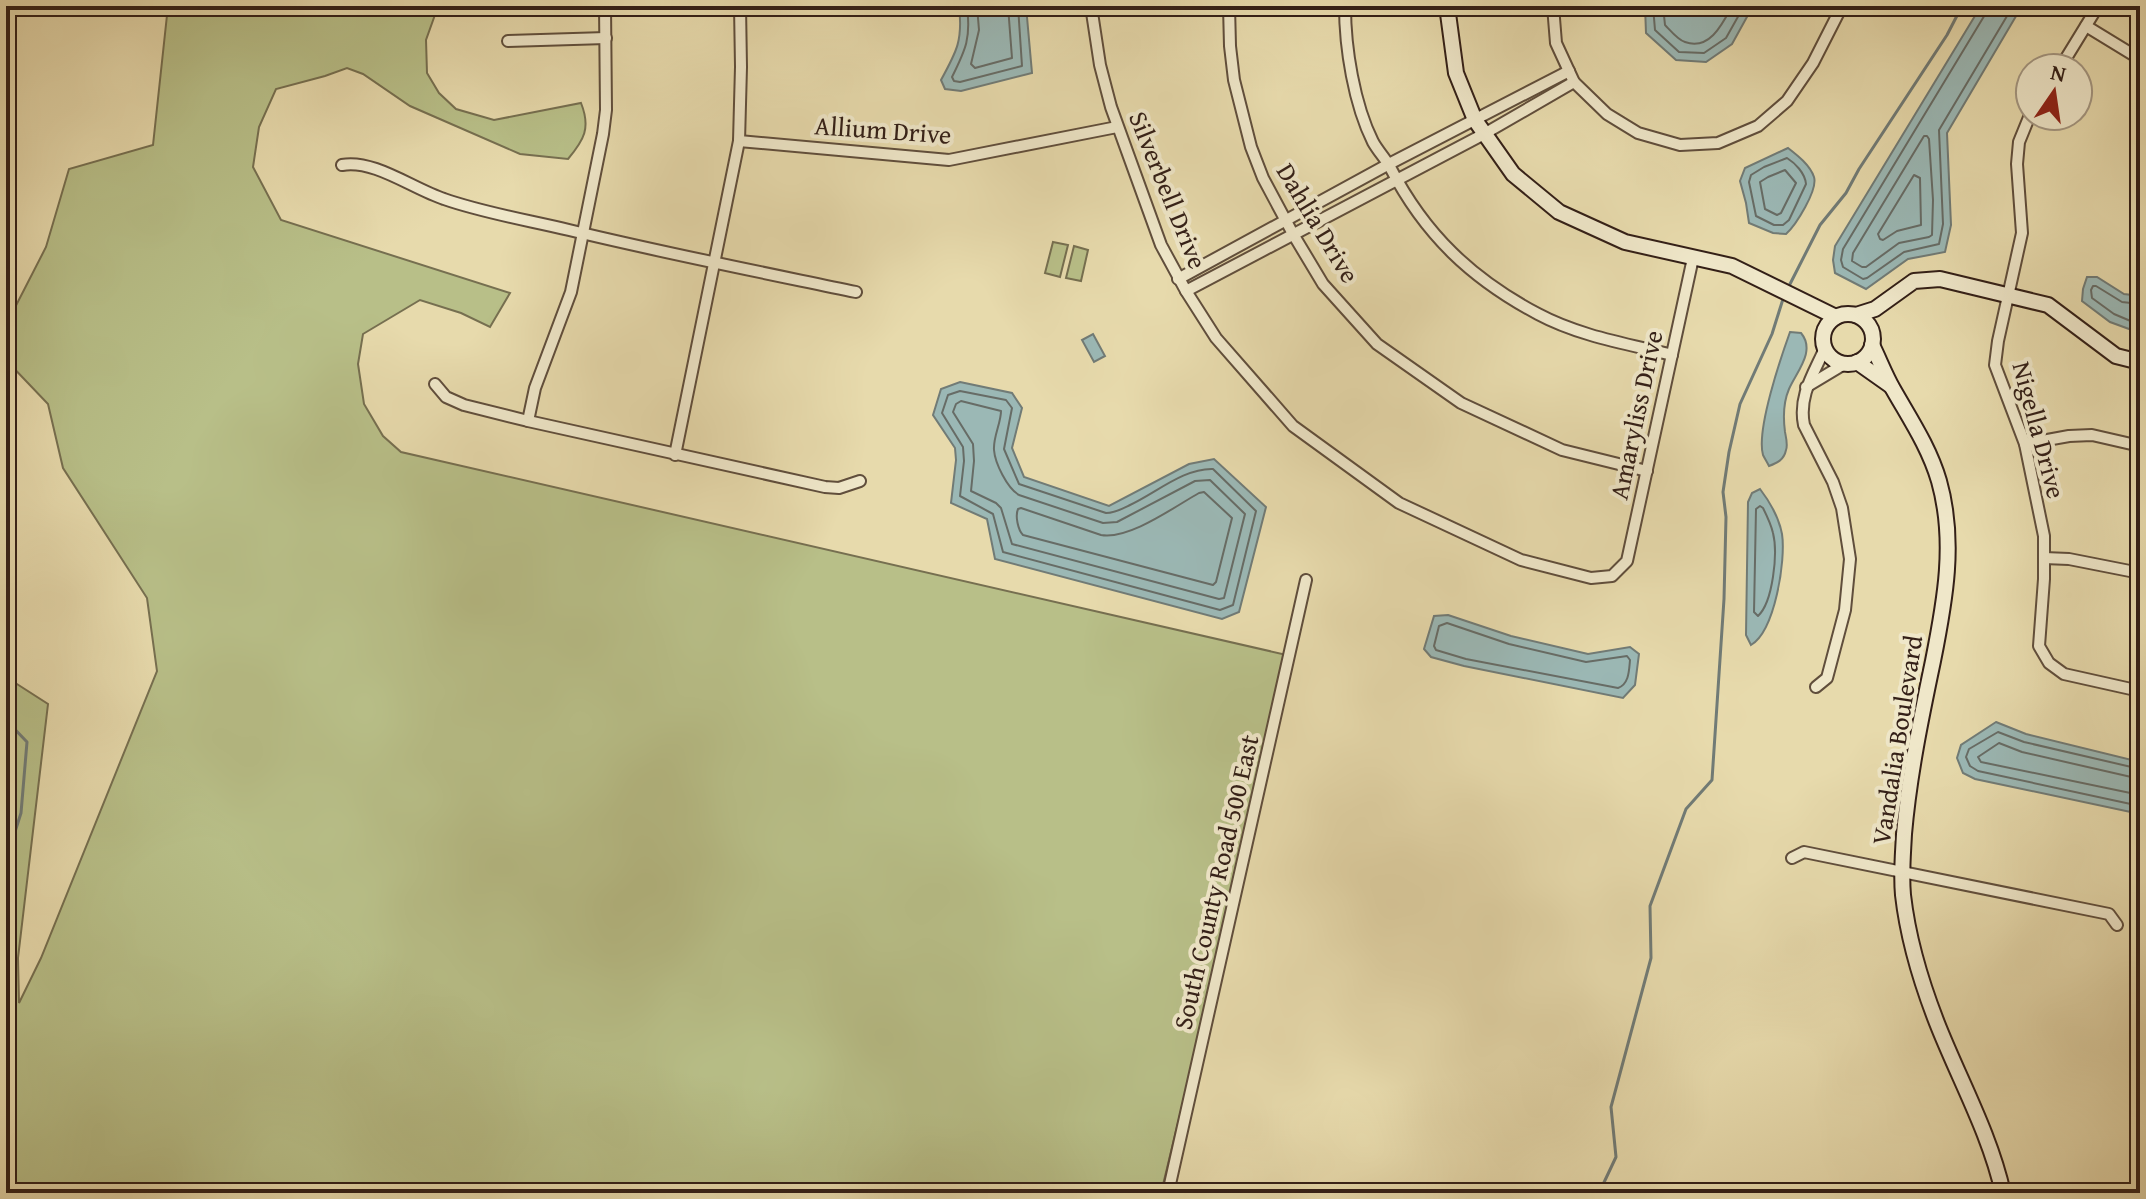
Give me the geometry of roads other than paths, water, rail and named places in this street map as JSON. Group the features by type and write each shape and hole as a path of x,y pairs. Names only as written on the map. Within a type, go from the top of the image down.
{"street":[{"path":"528,421 535,388 571,292 603,134 606,110 605,6"},
{"path":"675,455 739,141 740,6"},
{"name":"Silverbell Drive","path":"1091,6 1100,65 1117,127 1161,245 1178,279 1216,338 1293,426 1399,503 1521,560 1591,578 1612,576"},
{"name":"Dahlia Drive","path":"1229,6 1232,64 1251,147 1263,178 1323,284 1377,344 1461,403 1562,450 1647,471"},
{"path":"1345,6 1347,47 1364,122 1375,145 1429,230 1460,262 1496,289 1541,316 1589,334 1672,355"},
{"path":"1447,6 1456,73 1475,120 1513,174 1559,212 1625,242 1732,266 1836,317"},
{"path":"1553,6 1556,43 1571,77 1607,114 1638,133 1680,145 1718,143 1758,126 1787,101 1813,63 1842,6"},
{"path":"2070,52 2098,6"},
{"path":"2086,26 2140,59"},
{"path":"508,41 606,38"},
{"path":"1178,279 1389,164 1475,120 1571,77"},
{"path":"1186,291 1484,134 1571,77"},
{"name":"Allium Drive","path":"739,141 949,160 1117,127"},
{"name":"Nigella Drive","path":"2023,132 2017,164 2022,233 1995,365 2025,444 2044,536 2039,646 2049,663 2064,674 2140,691"},
{"path":"342,165 370,166 452,202 856,292"},
{"name":"Amaryliss Drive","path":"1612,576 1627,561 1693,258"},
{"path":"1816,687 1827,678 1845,610 1850,559 1842,508 1802,415 1805,388 1829,323 1842,315 1856,315 1875,309 1914,281 1940,279 2048,305 2116,356 2140,362"},
{"path":"1871,329 1889,298"},
{"path":"1809,304 1833,359 1852,363"},
{"path":"1805,388 1869,352 1871,329 1856,315"},
{"name":"Vandalia Boulevard","path":"1872,345 1923,439 1939,481 1948,550 1941,621 1907,795 1901,872 1903,898 1917,966 1973,1107 2003,1193"},
{"name":"Vandalia Boulevard","path":"1852,363 1892,386"},
{"path":"435,384 446,397 464,405 675,455 825,487 839,488 860,481"},
{"path":"2025,444 2092,435 2140,446"},
{"path":"2044,558 2069,559 2140,573"},
{"name":"South County Road 500 East","path":"1168,1193 1306,580"},
{"path":"1792,858 1804,852 2109,914 2117,925"}],"water":[{"path":"959,6 1026,6 1032,73 961,91 945,89 941,80 958,45"},
{"path":"1645,6 1753,6 1732,44 1706,62 1676,60 1646,33"},
{"path":"1981,6 2022,6 1947,133 1951,225 1945,252 1908,259 1866,289 1835,273 1835,246"},
{"path":"1788,148 1810,168 1814,177 1813,190 1790,230 1786,234 1773,233 1749,223 1740,181 1745,168"},
{"path":"2087,277 2097,277 2124,294 2140,296 2140,333 2110,322 2082,301"},
{"path":"1790,332 1801,333 1807,347 1806,354 1786,400 1785,453 1780,461 1769,466 1763,455 1763,429 1770,394"},
{"path":"1093,334 1105,356 1094,362 1082,340"},
{"path":"960,382 1012,393 1022,408 1012,448 1024,477 1109,506 1189,464 1214,459 1266,507 1239,612 1222,619 995,559 987,519 951,503 955,448 933,415 941,389"},
{"path":"1760,489 1774,510 1781,528 1783,546 1772,611 1767,625 1751,645 1746,635 1748,502 1752,493"},
{"path":"1448,615 1511,636 1588,654 1630,647 1639,654 1635,685 1623,698 1431,657 1424,649 1434,616"},
{"path":"1996,722 2026,734 2140,762 2140,814 1975,779 1963,773 1957,758 1961,745"}],"waterway":[{"path":"1788,288 1820,225 1846,193 1947,35 1962,6"},
{"path":"1599,1193 1616,1157 1611,1107 1651,958 1650,906 1686,809 1712,780 1724,599 1726,517 1723,492 1740,404 1772,334 1783,299"},
{"path":"6,720 27,742 21,813 6,860"},
{"path":"6,1084 13,1110 16,1193"}]}
